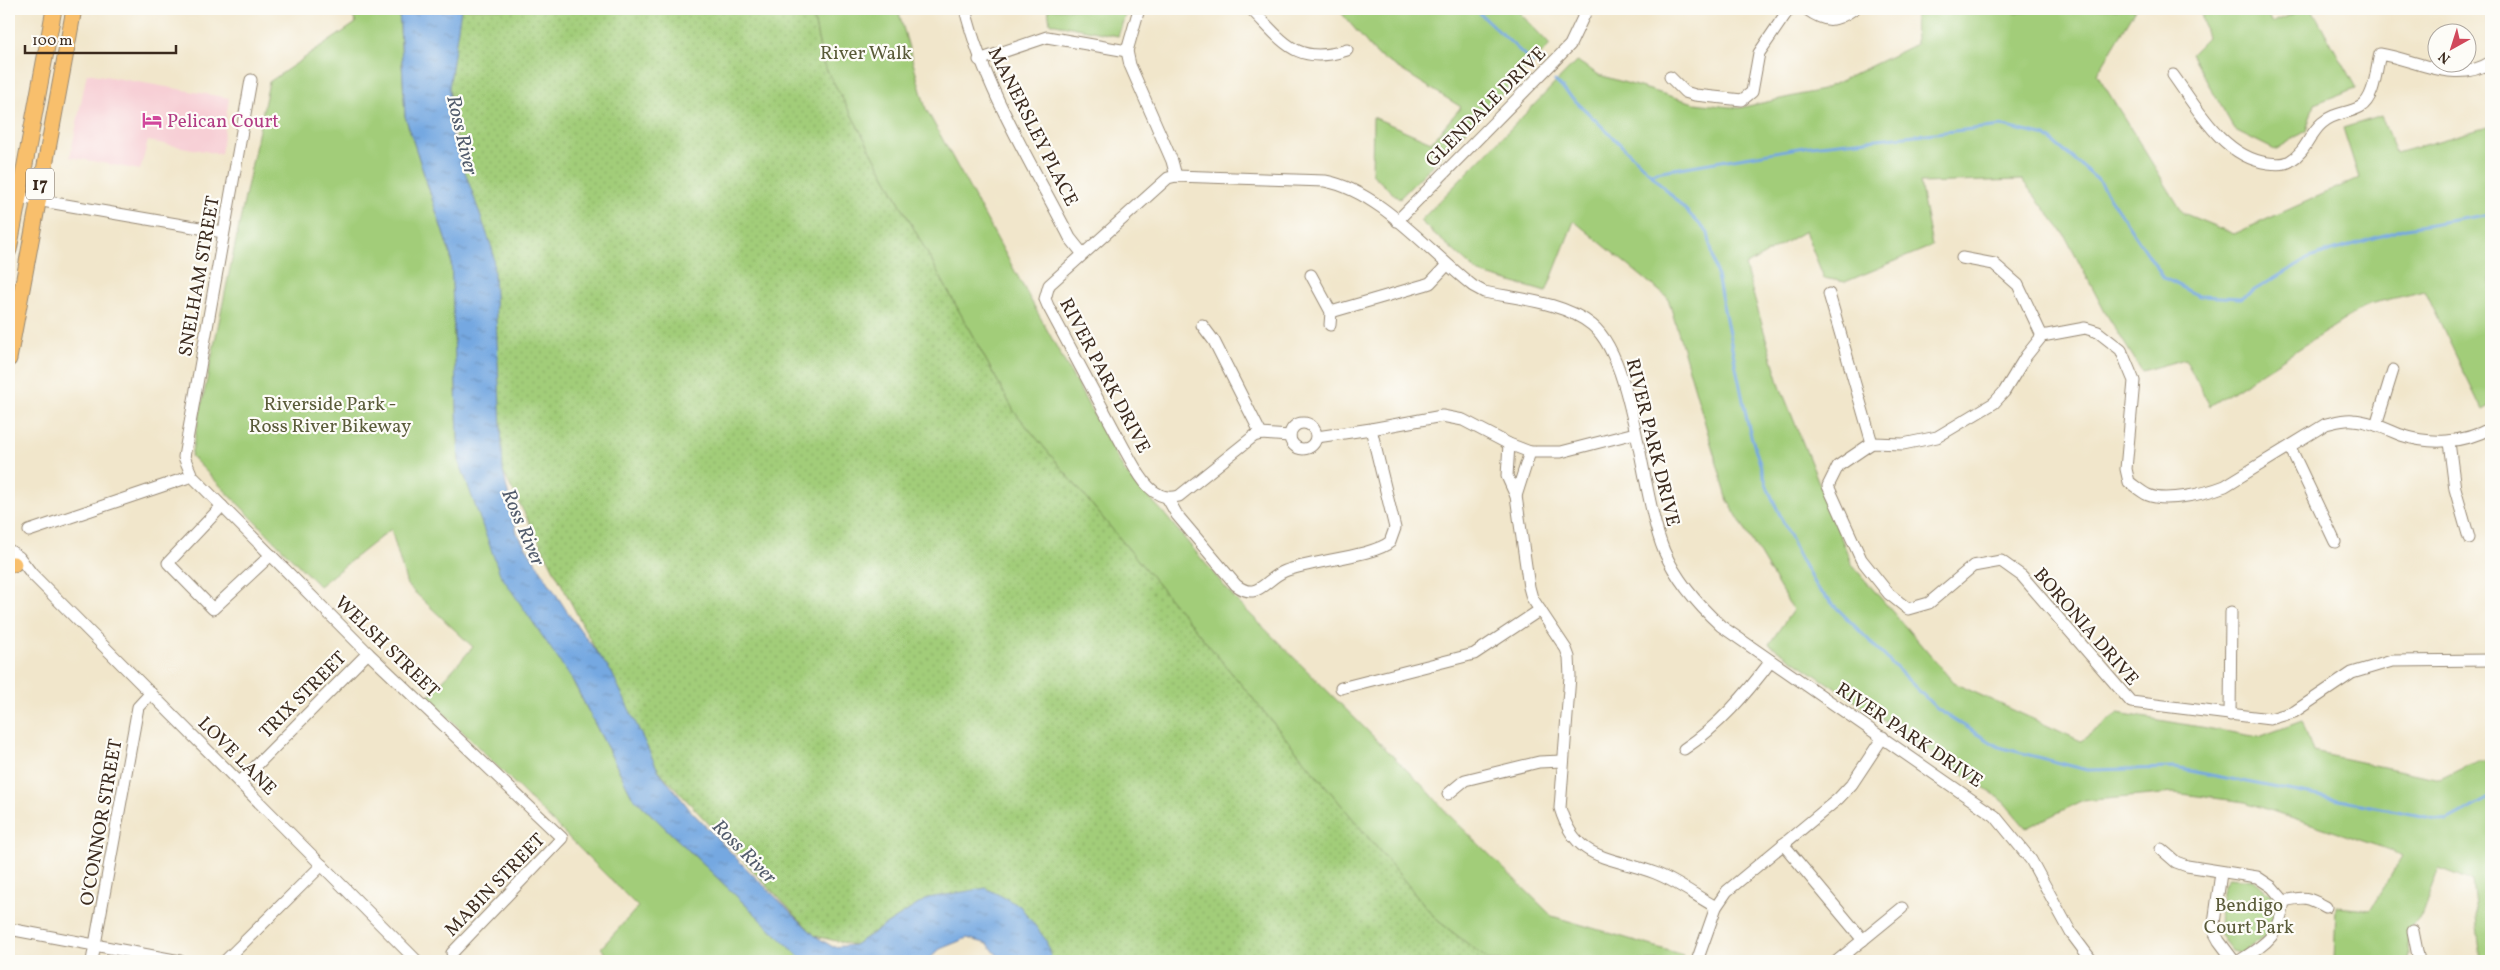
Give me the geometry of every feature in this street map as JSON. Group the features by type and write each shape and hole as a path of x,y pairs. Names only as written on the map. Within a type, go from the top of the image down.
{"main road":[{"name":"17","path":"9,250 54,9"},
{"name":"17","path":"9,359 37,200 74,9"}],"street":[{"name":"MANERSLEY PLACE","path":"965,9 979,60 1070,238 1082,253"},
{"path":"1139,9 1127,51 1130,65 1172,161 1176,176"},
{"path":"1252,9 1294,51 1308,55 1327,55 1347,50"},
{"name":"GLENDALE DRIVE","path":"1397,221 1570,45 1587,9"},
{"path":"1670,77 1685,92 1695,95 1733,100 1748,97 1752,92 1759,53 1788,9"},
{"path":"1806,9 1828,20 1837,19 1854,9"},
{"path":"979,60 1047,37 1127,51"},
{"path":"2172,75 2209,126 2223,140 2241,153 2260,162 2277,164 2289,162 2298,156 2321,124 2337,113 2361,107 2369,98 2380,54 2456,73 2477,70 2491,62"},
{"name":"SNELHAM STREET","path":"192,476 184,457 251,80"},
{"name":"RIVER PARK DRIVE","path":"1168,499 1157,495 1135,467 1048,306 1046,299 1049,284 1156,187 1176,176 1325,182 1341,184 1370,198 1473,286 1484,292 1560,309 1593,326 1605,339 1614,355 1635,433 1656,525 1674,572 1685,588 1705,612 1995,816 2031,860 2070,933 2092,961"},
{"path":"20,197 223,232"},
{"path":"1962,258 1994,264 2018,285 2042,336"},
{"path":"1331,312 1424,286 1430,283 1447,265"},
{"path":"1311,275 1331,312 1330,325"},
{"path":"1829,294 1872,443 1903,444 1937,437 1952,430 1994,403 2004,392 2026,356 2042,336 2085,328 2098,332 2121,350 2134,381 2126,469 2129,482 2146,495 2167,497 2209,492 2225,486 2326,424 2352,420 2376,425 2414,439 2449,442 2491,428"},
{"path":"1202,325 1214,342 1261,434"},
{"path":"2376,425 2393,370"},
{"path":"1317,436 1371,430 1442,416 1463,420 1509,444 1530,452 1561,452 1635,433"},
{"path":"1306,423 1315,429 1317,436 1315,444 1305,450 1294,446 1290,436 1295,426 1306,423"},
{"path":"1290,436 1261,434 1249,439 1184,492 1168,499 1177,515 1236,585 1248,592 1255,592 1286,571 1374,549 1390,542 1395,528 1371,430"},
{"path":"2449,442 2455,488 2469,538"},
{"name":"BORONIA DRIVE","path":"1872,443 1838,466 1828,486 1861,559 1889,594 1908,609 1929,603 1972,566 2001,561 2022,576 2131,702 2270,719 2294,712 2352,673 2392,661 2491,660"},
{"path":"1509,444 1507,476 1516,496 1529,587 1540,610 1569,657 1570,676 1562,761 1560,808 1565,825 1580,845 1600,856 1655,873 1716,907"},
{"path":"2290,447 2335,542"},
{"path":"1516,496 1530,452"},
{"path":"29,530 192,476"},
{"name":"WELSH STREET","path":"192,476 368,653 562,838"},
{"path":"222,506 168,563 214,609 270,555"},
{"name":"LOVE LANE","path":"10,560 32,574 417,961"},
{"path":"1341,688 1474,654 1540,610"},
{"path":"2230,715 2231,612"},
{"name":"TRIX STREET","path":"240,782 368,653"},
{"path":"1684,749 1703,735 1742,699 1771,660"},
{"name":"O'CONNOR STREET","path":"92,961 138,708 151,693"},
{"path":"1697,961 1716,907 1738,880 1845,792 1883,738"},
{"path":"1448,794 1465,780 1539,762 1562,761"},
{"name":"MABIN STREET","path":"452,953 562,838"},
{"path":"1783,844 1862,940"},
{"path":"2161,849 2176,862 2221,873 2257,877 2272,887 2284,901 2282,916 2273,938 2239,961"},
{"path":"225,961 322,864"},
{"path":"2221,873 2213,930 2234,961"},
{"path":"2284,901 2300,897 2309,898 2326,907"},
{"path":"1837,961 1902,908"},
{"path":"9,929 180,961"},
{"path":"2413,931 2419,961"}],"shaded area":[{"name":"Pelican Court","path":"87,73 229,98 221,154 148,141 140,170 70,157"}],"green space":[{"name":"Riverside Park - Ross River Bikeway","path":"349,9 399,9 405,116 451,257 459,461 632,796 804,961 613,961 601,948 638,907 428,697 473,647 407,585 391,529 319,586 191,456 269,82 356,23"},
{"path":"460,9 812,9 823,63 1014,411 1437,920 1490,961 1044,961 928,898 854,945 815,936 658,770 503,472 449,88"},
{"name":"River Walk","path":"812,9 898,9 926,109 1125,472 1161,510 1235,599 1552,916 1683,955 1681,961 1490,961 1437,920 1014,411 823,63"},
{"path":"1048,9 1127,9 1118,36 1050,23"},
{"path":"1338,9 1516,9 1550,45 1399,199 1372,174 1373,117 1431,142 1461,107 1377,55"},
{"path":"1915,9 2011,9 2015,13 2054,9 2136,9 2097,74 2183,213 2234,234 2359,178 2343,128 2381,116 2396,153 2491,126 2491,405 2482,410 2425,291 2369,304 2210,406 2185,359 2142,371 2105,312 2063,232 2022,180 1920,183 1932,246 1845,282 1824,278 1805,231 1745,266 1780,386 1852,565 1954,683 2081,741 2118,713 2259,737 2302,721 2313,752 2440,779 2477,761 2491,761 2491,961 2481,961 2472,881 2439,868 2420,919 2406,930 2408,961 2334,961 2336,907 2370,910 2402,857 2390,850 2245,802 2174,793 2082,801 2026,828 2001,799 1769,644 1793,610 1728,501 1668,298 1574,221 1546,292 1479,273 1420,221 1577,61 1599,75 1694,103 1739,108 1822,90 1916,44"},
{"path":"2200,9 2266,9 2271,23 2305,9 2312,9 2356,88 2314,104 2306,131 2275,150 2235,130 2191,54 2207,38"},
{"name":"Bendigo Court Park","path":"2229,878 2254,880 2273,897 2278,910 2269,935 2240,953 2232,951 2219,934 2221,896 2225,883"}],"water":[{"path":"399,9 461,9 449,88 453,138 493,251 503,471 517,533 568,613 612,673 658,770 691,811 741,863 815,936 833,947 854,945 928,898 986,888 1020,906 1046,940 1052,961 1002,961 988,944 967,938 940,949 927,961 804,961 632,796 573,681 500,574 459,461 451,257 405,116"}],"waterway":[{"path":"1475,9 1533,63"},
{"path":"1555,81 1650,173 1708,233 1749,429 1768,489 1798,554 1816,587 1937,709 1999,747 2087,770 2175,768 2447,821 2491,797"},
{"path":"1650,173 1810,146 2002,126 2046,136 2098,180 2164,278 2199,296 2241,298 2309,258 2407,228 2491,214"}],"place":[{"name":"Pelican Court","path":"152,120"}],"water label":[{"name":"Ross River","path":"463,135"},
{"name":"Ross River","path":"524,527"},
{"name":"Ross River","path":"745,851"}]}
